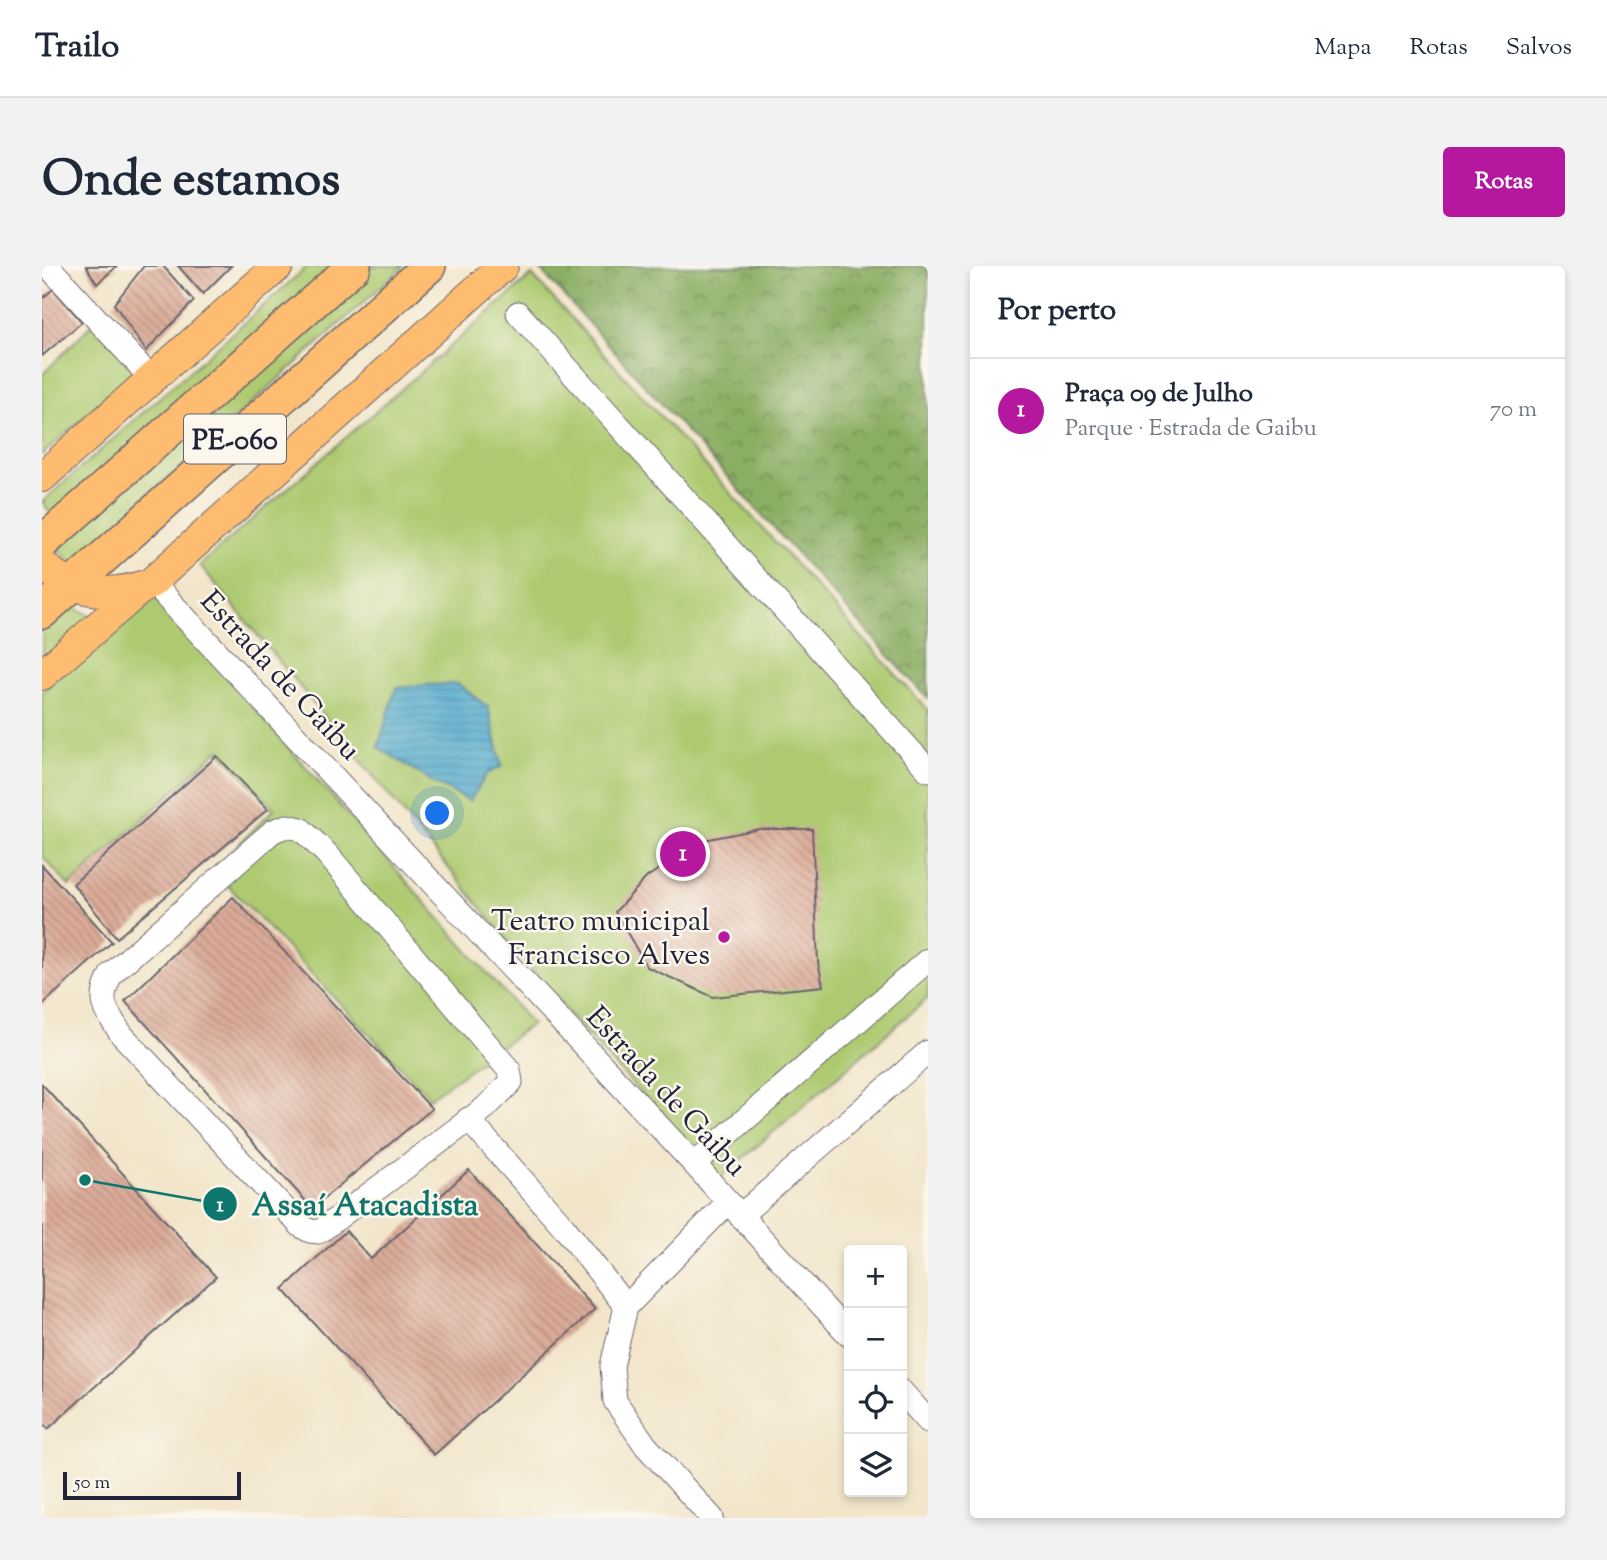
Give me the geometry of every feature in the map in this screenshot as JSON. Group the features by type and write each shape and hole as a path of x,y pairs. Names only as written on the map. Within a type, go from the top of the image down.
{"highway":[{"name":"PE-060","path":"42,543 354,266"},
{"name":"PE-060","path":"42,612 429,266"}],"main road":[{"path":"42,477 278,266"},
{"name":"PE-060","path":"42,675 152,582 503,266"},
{"path":"42,564 71,585 98,592 126,591 152,582"}],"street":[{"path":"48,266 151,378"},
{"path":"518,313 928,770"},
{"name":"Estrada de Gaibu","path":"152,582 694,1164 844,1330"},
{"path":"287,826 301,829 327,854 509,1070 511,1082 485,1108 468,1119 326,1228 319,1232 310,1231 301,1226 122,1035 104,1004 104,988 112,973 273,831 287,826"},
{"path":"694,1164 928,960"},
{"path":"712,1518 646,1446 615,1401 612,1366 626,1307 733,1210 928,1052"},
{"path":"468,1119 565,1227 626,1307"},
{"path":"907,1397 928,1420"}],"green space":[{"path":"308,266 336,266 55,518 42,502"},
{"path":"371,266 404,266 73,564 58,549"},
{"path":"537,266 928,266 928,699"},
{"path":"532,275 928,710 928,998 719,1179 566,1011 200,565"},
{"path":"93,323 138,368 42,455 42,375"},
{"path":"151,591 532,1024 430,1098 213,870 274,809 219,750 69,886 42,856 42,692"},
{"path":"69,605 95,618 42,665 42,629"}],"water":[{"path":"458,684 488,707 502,766 487,774 470,801 436,784 378,747 396,688"}],"building":[{"path":"86,266 117,266 97,284"},
{"path":"144,266 163,266 194,301 146,351 114,304"},
{"path":"178,266 231,266 203,294"},
{"path":"53,289 82,322 42,356 42,299"},
{"path":"217,756 268,809 117,938 73,884"},
{"name":"Teatro municipal Francisco Alves","path":"759,829 812,829 818,962 823,986 713,997 647,967 615,912 647,877 704,840"},
{"path":"42,865 112,942 42,1005"},
{"path":"233,897 432,1109 312,1208 125,1001"},
{"path":"42,1084 216,1277 48,1429 42,1422"},
{"path":"469,1170 595,1309 434,1455 283,1289 346,1231 371,1259"}],"place":[{"name":"Praça 09 de Julho","path":"683,854"},
{"name":"Teatro municipal Francisco Alves","path":"724,937"},
{"name":"Assaí Atacadista","path":"85,1180"}]}
